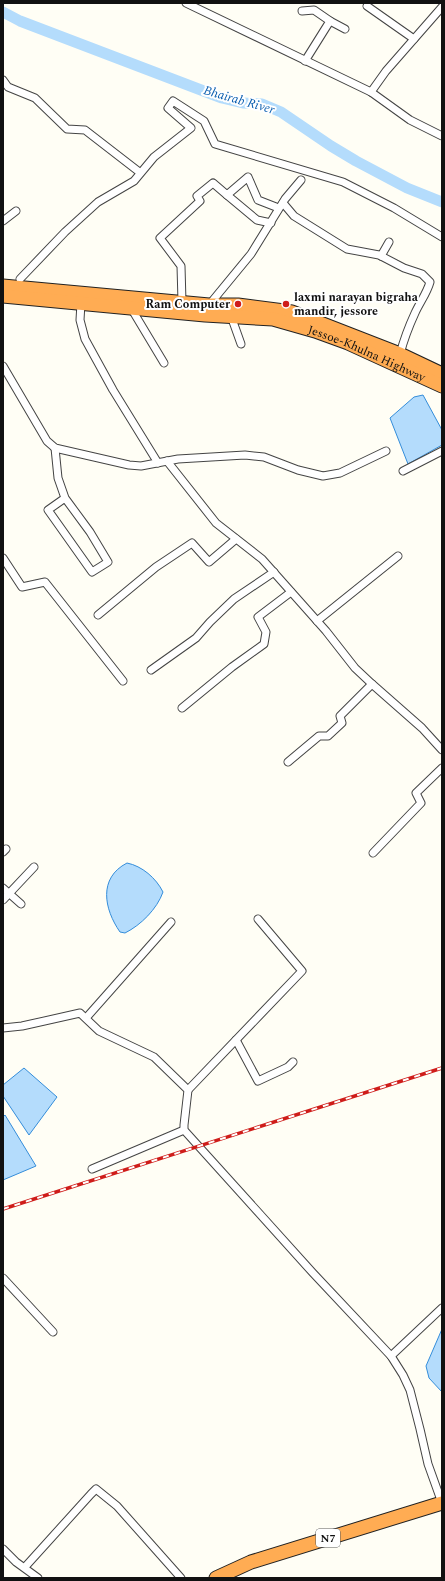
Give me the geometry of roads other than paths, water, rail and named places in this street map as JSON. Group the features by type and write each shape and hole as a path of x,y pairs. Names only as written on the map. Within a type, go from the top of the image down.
{"highway":[{"name":"Jessoe-Khulna Highway","path":"5,289 209,305 244,306 292,312 400,354 442,374"},
{"name":"Jessoe-Khulna Highway","path":"5,289 81,304 273,319 315,331 348,343 442,386"},
{"name":"N7","path":"216,1578 251,1562 442,1503"}],"street":[{"path":"186,3 371,92 410,120 442,136"},
{"path":"367,6 414,39"},
{"path":"371,92 386,71 442,7"},
{"path":"302,11 314,10 345,29"},
{"path":"306,61 330,21"},
{"path":"3,80 8,87 35,98 67,129 85,130 138,171"},
{"path":"20,279 65,232 98,202 134,181 154,156 191,128 168,108 173,101 204,121 215,144 343,182 394,208 442,237"},
{"path":"227,196 248,177 258,200 276,207"},
{"path":"209,305 251,254 283,203 301,180"},
{"path":"182,302 181,266 160,238 200,201 197,196 213,183 257,220 271,223"},
{"path":"283,203 294,216 347,249 381,256 404,268 422,274 430,282 428,290 404,338 400,354"},
{"path":"3,221 16,211"},
{"path":"381,256 388,242"},
{"path":"81,304 80,320 85,339 113,390 158,463"},
{"path":"131,308 164,363"},
{"path":"231,316 241,344"},
{"path":"3,366 6,379 46,442 55,448 129,465 141,466 178,459 245,455 264,457 298,470 323,476 340,473 386,451"},
{"path":"55,448 58,478 65,498 90,532 108,562 92,572 48,510 65,498"},
{"path":"402,471 442,450"},
{"path":"167,461 216,523 262,559 317,621 355,668 422,728 442,750"},
{"path":"98,615 156,567 192,543 209,562 236,539"},
{"path":"317,621 398,556"},
{"path":"3,558 22,587 45,582 123,681"},
{"path":"151,670 196,638 234,599 274,572"},
{"path":"182,708 232,667 264,644 266,632 258,617 292,592"},
{"path":"288,762 319,736 328,736 342,723 340,716 372,684"},
{"path":"373,853 421,803 416,793 442,768"},
{"path":"3,900 34,867"},
{"path":"3,888 21,904"},
{"path":"258,919 302,971 188,1090 184,1130 313,1273 391,1356 403,1375 410,1390 428,1464 442,1503"},
{"path":"86,1018 171,922"},
{"path":"3,1028 22,1026 80,1013 99,1031 154,1057 188,1090"},
{"path":"236,1040 258,1081 288,1067 293,1062"},
{"path":"92,1169 184,1130"},
{"path":"3,1278 53,1332"},
{"path":"391,1356 442,1308"},
{"path":"25,1567 96,1490 117,1506 181,1578"},
{"path":"3,1549 16,1562 25,1567 38,1578"}],"water":[{"path":"423,395 442,430 442,445 408,464 390,418 414,397"},
{"path":"127,863 148,873 157,882 163,892 157,904 148,916 137,926 125,933 120,932 110,914 107,894 111,877 118,869"},
{"path":"24,1068 57,1097 29,1135 3,1096 3,1085"},
{"path":"5,1115 36,1166 3,1180 3,1117"},
{"path":"442,1329 442,1392 429,1378 426,1366"}],"waterway":[{"name":"Bhairab River","path":"3,12 20,21 222,98 243,103 262,104 281,112 356,161 407,188 442,202"}],"railway":[{"path":"3,1209 442,1068"}],"place":[{"name":"Ram Computer","path":"238,304"},
{"name":"laxmi narayan bigraha mandir, jessore","path":"286,304"}]}
